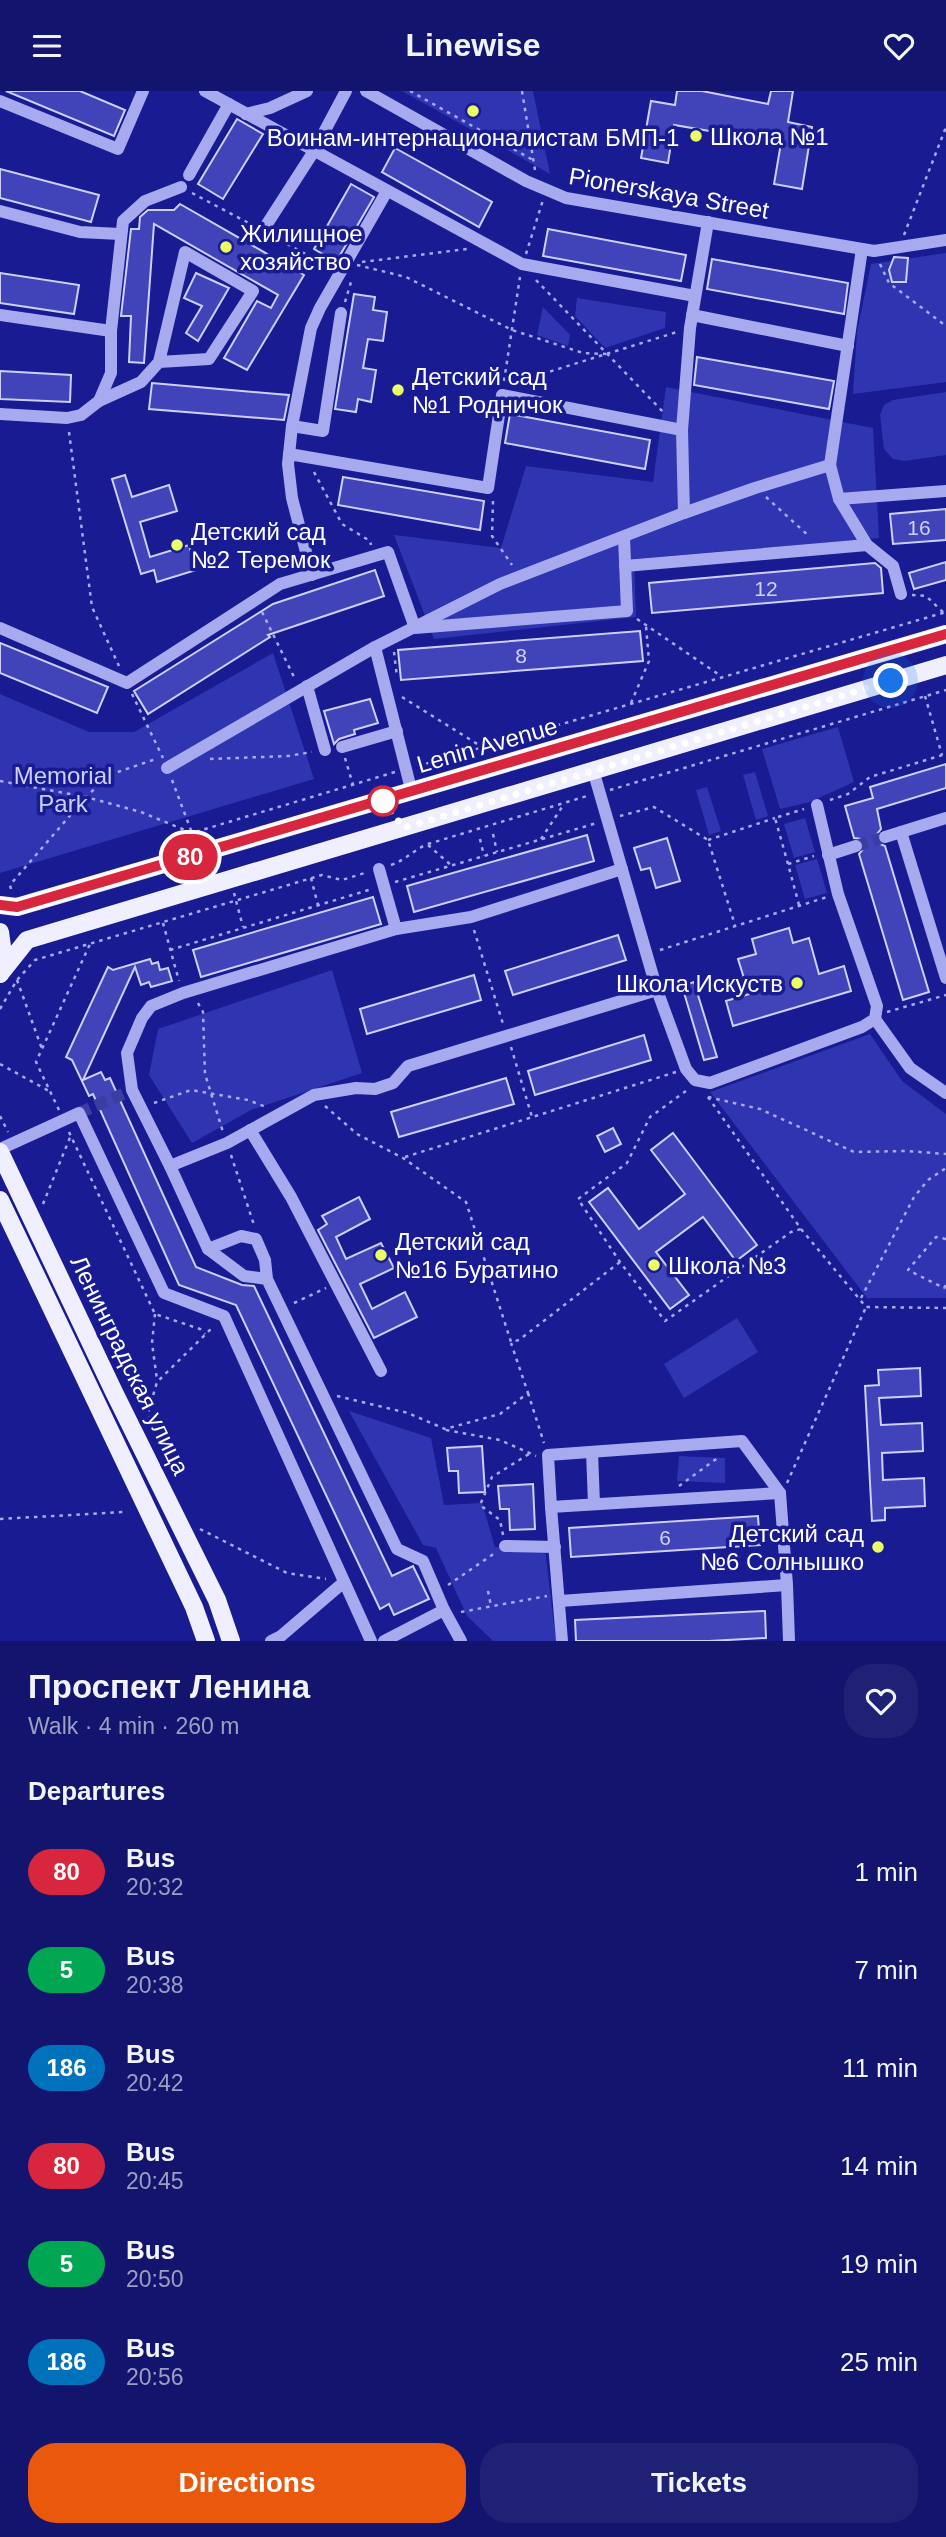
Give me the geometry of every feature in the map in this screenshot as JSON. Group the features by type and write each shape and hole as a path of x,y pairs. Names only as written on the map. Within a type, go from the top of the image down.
{"main road":[{"name":"Lenin Avenue","path":"6,900 17,907 946,634"},
{"path":"0,974 27,940 946,665"},
{"path":"0,932 3,954 0,974"},
{"name":"Ленинградская улица","path":"0,1151 114,1392 217,1600 231,1641"},
{"name":"Ленинградская улица","path":"0,1200 194,1607 206,1641"}],"street":[{"path":"0,101 118,149 143,91"},
{"path":"205,91 523,264 695,296"},
{"path":"246,114 270,108 307,91"},
{"path":"267,224 314,151 346,91"},
{"name":"Pionerskaya Street","path":"366,91 542,189 566,198 868,250 946,240"},
{"path":"189,175 229,104"},
{"path":"99,401 110,373 111,331 123,221 145,201 181,187"},
{"path":"312,575 292,498 288,464 292,426 311,328 320,308 352,265 387,191"},
{"path":"0,211 80,232 120,234"},
{"path":"684,513 682,430 691,321 708,222"},
{"path":"868,250 848,347 830,465 839,499 867,545 893,566 901,594"},
{"path":"0,414 68,418 81,415 99,401 141,382 159,362 185,252 253,291 208,359 159,362"},
{"path":"292,426 323,431 341,313"},
{"path":"0,315 111,331"},
{"path":"691,321 848,347"},
{"path":"289,454 488,488 502,395 682,430"},
{"path":"165,762 375,647 500,584 684,513 830,465"},
{"path":"839,499 946,491"},
{"path":"415,628 627,611 624,537"},
{"path":"625,566 867,545"},
{"path":"0,628 127,683 280,584 388,552 415,628"},
{"path":"375,647 412,793"},
{"path":"304,688 325,750"},
{"path":"342,747 397,731"},
{"path":"593,770 657,990 685,1069 695,1080 710,1083 862,1027 875,1019"},
{"path":"817,805 838,894 877,1006 875,1019 910,1068 946,1093"},
{"path":"885,838 946,818"},
{"path":"901,832 946,978"},
{"path":"827,853 856,846"},
{"path":"379,869 396,929"},
{"path":"267,1279 244,1276 208,1249 132,1090 127,1053 142,1018 151,1006 183,993 396,929 471,917 622,869"},
{"path":"170,1166 227,1143 314,1095 356,1088 375,1089 393,1083 408,1066 657,990"},
{"path":"0,1151 79,1112 164,1293 224,1316 371,1641"},
{"path":"250,1130 291,1197 382,1371"},
{"path":"208,1249 241,1236 256,1239 265,1260 267,1279 397,1549 423,1561 461,1641"},
{"path":"562,1641 548,1455 742,1441 780,1493 789,1641"},
{"path":"592,1452 594,1504"},
{"path":"551,1507 780,1493"},
{"path":"505,1546 555,1547"},
{"path":"271,1641 281,1636 344,1581"},
{"path":"560,1601 787,1585"},
{"path":"217,1600 240,1641"},
{"path":"194,1607 197,1641"},
{"path":"384,1641 446,1612"}],"path":[{"path":"411,91 533,160"},
{"path":"502,395 523,264 542,189 533,160 522,91"},
{"path":"898,247 946,129"},
{"path":"352,265 490,246"},
{"path":"868,250 889,283 946,326"},
{"path":"523,264 606,354 682,430"},
{"path":"352,265 406,277 512,330 583,353 606,354"},
{"path":"341,313 352,265"},
{"path":"519,398 542,374 606,354 691,321"},
{"path":"68,418 92,607 127,683"},
{"path":"306,457 342,524 370,541 376,556"},
{"path":"488,488 493,497 492,535 520,576"},
{"path":"755,488 823,548"},
{"path":"901,594 926,596 945,613"},
{"path":"256,600 304,688"},
{"path":"0,781 86,797 141,812 192,833 721,676 945,613"},
{"path":"630,703 649,661 646,626 721,676"},
{"path":"394,638 398,682"},
{"path":"400,689 401,696 482,747"},
{"path":"0,1009 17,980 35,960 321,875 342,880 405,860 417,848 428,844 946,690"},
{"path":"708,840 848,794 870,778 944,754 925,696"},
{"path":"342,747 353,785"},
{"path":"207,759 288,755 325,750"},
{"path":"6,900 10,884 86,797 109,775 165,762"},
{"path":"541,839 565,803"},
{"path":"170,950 654,807 708,840 735,925"},
{"path":"775,818 800,906"},
{"path":"493,834 498,852"},
{"path":"480,839 484,856"},
{"path":"428,844 452,866"},
{"path":"788,864 827,853"},
{"path":"311,878 318,905"},
{"path":"233,890 243,928"},
{"path":"647,954 838,894"},
{"path":"471,917 532,1117"},
{"path":"163,923 183,993 200,1004 203,1012 205,1074 254,1224 256,1239"},
{"path":"17,980 42,1049"},
{"path":"875,1019 885,1013 946,995"},
{"path":"0,1064 50,1091"},
{"path":"403,1158 685,1069"},
{"path":"800,1229 791,1232 665,1321 620,1262 578,1199 627,1163 650,1117 690,1088 695,1080 800,1229 866,1307 946,1308"},
{"path":"141,1107 191,1090 248,1100 278,1113"},
{"path":"314,1095 357,1134 403,1158 466,1202 548,1455 533,1457 500,1440 445,1429 408,1413 320,1392"},
{"path":"708,1097 760,1109 854,1152 907,1151 946,1154"},
{"path":"37,1192 43,1204 71,1135"},
{"path":"860,1300 914,1197 928,1180 946,1168"},
{"path":"946,1239 936,1237 908,1270 944,1288 946,1285"},
{"path":"511,1342 519,1340 620,1262"},
{"path":"281,1309 336,1283"},
{"path":"780,1493 789,1481 866,1307"},
{"path":"148,1412 157,1382 152,1343 155,1314"},
{"path":"157,1382 224,1316"},
{"path":"106,1336 141,1408 148,1412 168,1454 173,1478"},
{"path":"445,1429 500,1414 528,1393"},
{"path":"437,1592 505,1546 500,1520 480,1505 492,1477 529,1454"},
{"path":"659,1500 721,1455"},
{"path":"0,1519 124,1512"},
{"path":"197,1527 287,1573 344,1581"},
{"path":"488,1591 491,1606"},
{"path":"446,1612 546,1596"}],"green space":[{"path":"402,91 533,91 550,174"},
{"path":"946,253 946,382 853,394 857,332 871,264"},
{"path":"577,298 666,312 665,328 605,348 575,316"},
{"path":"543,307 570,335 568,346 537,335"},
{"path":"666,387 873,428 879,538 634,559 636,617 434,639 394,535 501,548 526,466 653,482"},
{"path":"946,392 946,455 905,461 893,459 884,449 880,415 884,405 893,400"},
{"name":"Memorial Park","path":"273,653 314,779 0,873 0,694 89,732 134,732"},
{"path":"838,727 854,782 810,802 780,809 762,749"},
{"path":"755,772 768,816 756,820 743,775"},
{"path":"707,787 721,831 709,835 696,790"},
{"path":"805,818 815,852 794,858 784,824"},
{"path":"817,859 827,893 805,899 795,865"},
{"path":"332,970 362,1073 251,1110 192,1143 149,1075 158,1029"},
{"path":"870,1034 902,1081 946,1114 946,1298 867,1298 710,1092"},
{"path":"737,1318 758,1352 684,1398 664,1364"},
{"path":"349,1411 431,1438 444,1505 482,1503 495,1547 545,1550 556,1641 493,1641 467,1616 436,1548 423,1545"},
{"path":"679,1456 725,1458 725,1483 677,1481"}],"building":[{"path":"6,91 80,91 125,110 114,136"},
{"path":"677,91 702,91 768,104 771,91 793,91 788,122 812,127 802,189 774,184 781,143 674,125 668,163 641,158 651,101 675,105"},
{"path":"237,119 263,134 223,199 198,184"},
{"path":"395,148 492,202 479,227 382,172"},
{"path":"0,169 99,195 91,222 0,198"},
{"path":"351,184 374,197 336,262 314,249"},
{"path":"180,204 304,275 247,370 224,358 257,301 271,308 278,295 154,224 144,363 129,362 131,316 121,316 131,229 139,229 140,217 148,210 174,210"},
{"path":"548,229 686,255 681,281 543,256"},
{"path":"894,257 908,258 906,282 892,282 889,270"},
{"path":"712,259 848,283 844,314 707,289"},
{"path":"0,273 79,285 74,314 0,303"},
{"path":"196,273 229,288 198,341 186,333 202,306 184,298"},
{"path":"354,294 375,297 373,310 387,312 383,341 368,339 363,368 376,370 371,402 358,399 356,412 335,409"},
{"path":"697,357 834,381 829,409 694,385"},
{"path":"0,371 71,375 70,402 0,399"},
{"path":"152,383 289,395 284,420 149,409"},
{"path":"510,414 650,440 645,469 505,443"},
{"path":"125,475 132,497 169,485 177,511 140,522 150,557 189,545 196,570 157,582 154,570 141,574 112,479"},
{"path":"343,477 484,501 480,530 338,505"},
{"path":"946,509 946,540 893,544 890,514"},
{"path":"946,562 946,580 914,589 909,573"},
{"path":"875,563 881,568 883,593 652,613 649,583"},
{"path":"375,570 384,596 268,635 270,637 148,714 134,691 273,604"},
{"path":"640,631 643,661 401,680 398,650"},
{"path":"0,643 108,687 97,713 0,673"},
{"path":"370,699 378,723 354,730 355,734 339,739 334,744 324,711"},
{"path":"946,764 946,788 877,809 881,829 877,839 885,846 929,992 903,1000 859,854 864,844 861,839 854,838 845,806 873,798 870,787"},
{"path":"587,835 594,861 414,912 407,886"},
{"path":"667,838 680,881 656,888 650,868 641,870 634,848"},
{"path":"373,897 381,924 201,977 193,950"},
{"name":"Школа Искуств","path":"789,928 793,943 809,938 819,974 844,966 851,991 733,1026 726,1001 749,994 738,959 756,954 752,939"},
{"path":"618,935 626,960 513,995 505,971"},
{"path":"150,959 152,964 158,962 160,970 168,968 172,981 151,987 149,982 141,985 135,967 83,1080 101,1072 105,1080 110,1078 196,1267 242,1285 254,1286 392,1576 413,1566 429,1599 394,1615 389,1604 380,1609 236,1305 179,1285 93,1094 89,1096 72,1060 66,1057 108,967 113,970"},
{"path":"474,975 481,1000 367,1034 360,1009"},
{"path":"694,982 717,1057 704,1060 682,986"},
{"path":"644,1035 651,1060 535,1095 528,1071"},
{"path":"506,1078 514,1104 399,1137 391,1112"},
{"path":"613,1128 621,1144 605,1152 597,1136"},
{"path":"673,1133 757,1245 736,1261 703,1217 656,1252 689,1295 670,1309 589,1202 608,1188 639,1229 685,1194 651,1150"},
{"path":"359,1197 370,1219 336,1237 346,1259 381,1243 394,1268 360,1284 372,1309 405,1292 417,1317 374,1338 318,1230 327,1224 322,1216"},
{"path":"920,1368 921,1396 879,1398 881,1425 922,1423 923,1451 882,1453 883,1480 924,1478 925,1506 885,1508 885,1520 872,1521 865,1386 879,1385 878,1370"},
{"path":"482,1446 485,1492 459,1493 458,1471 449,1471 447,1448"},
{"path":"533,1484 535,1529 510,1530 509,1509 500,1509 498,1486"},
{"path":"758,1516 760,1545 571,1557 569,1528"},
{"path":"765,1611 766,1638 576,1641 575,1620"}],"tunnel":[{"path":"856,846 885,837"},
{"path":"79,1113 132,1090"}],"bus line":[{"name":"80","path":"0,905 17,907 946,634"}],"place":[{"name":"Воинам-интернационалистам БМП-1","path":"473,111"},
{"name":"Школа №1","path":"696,136"},
{"name":"Жилищное хозяйство","path":"226,247"},
{"name":"Детский сад №1 Родничок","path":"398,390"},
{"name":"Детский сад №2 Теремок","path":"177,545"},
{"name":"Школа Искуств","path":"797,983"},
{"name":"Детский сад №16 Буратино","path":"381,1255"},
{"name":"Школа №3","path":"654,1265"},
{"name":"Детский сад №6 Солнышко","path":"878,1547"}],"route":[{"path":"383,801 404,828 891,681"}]}
